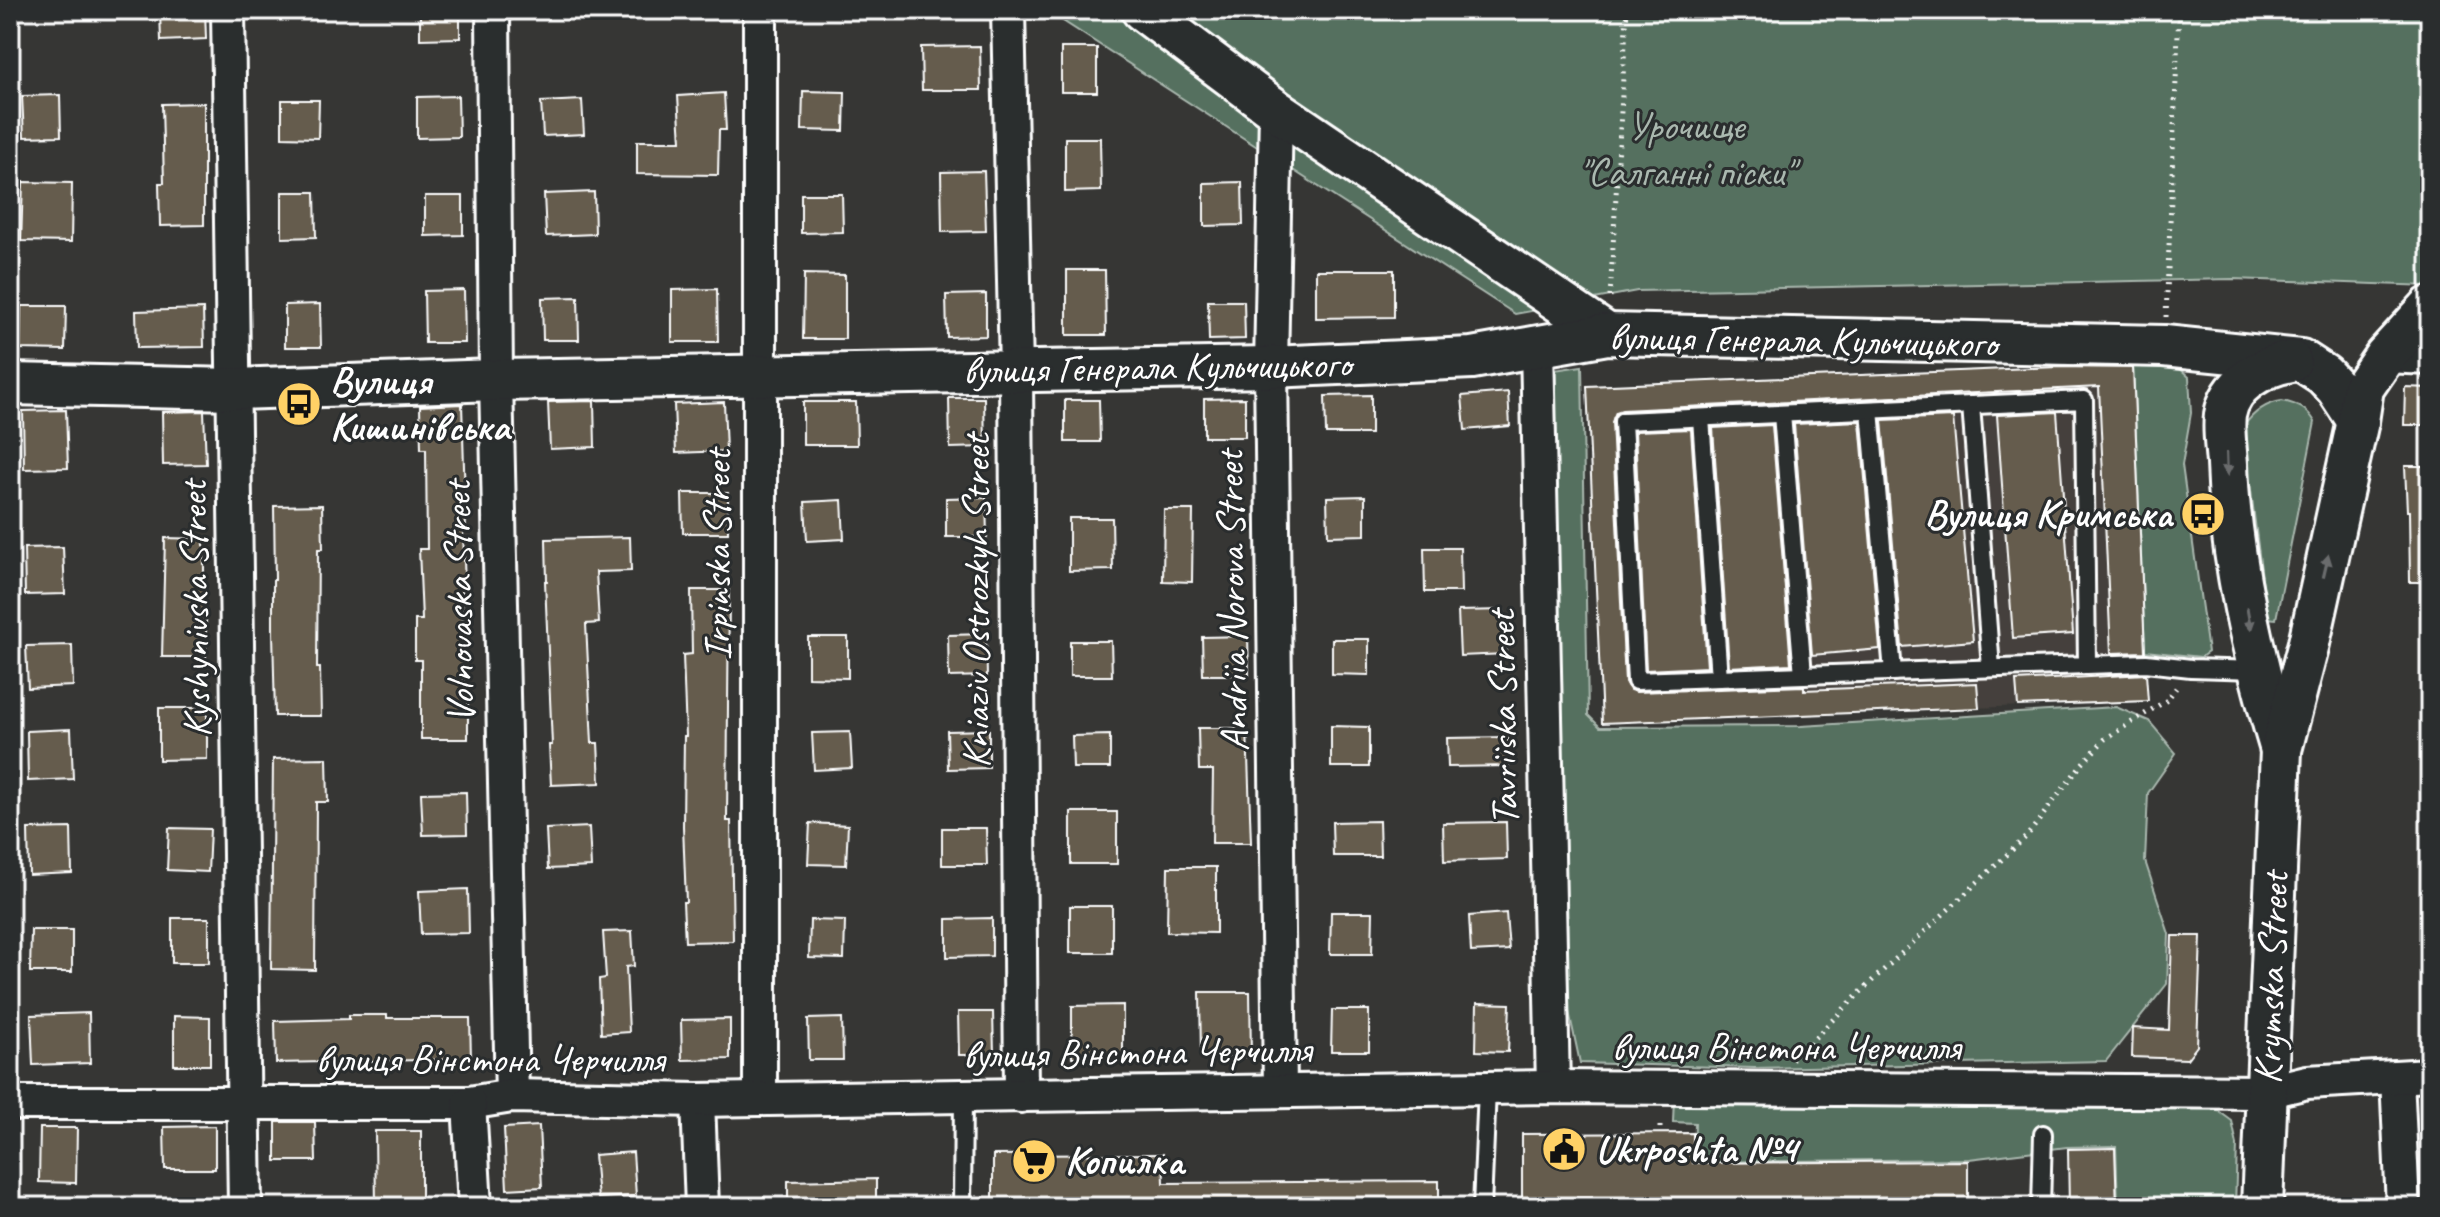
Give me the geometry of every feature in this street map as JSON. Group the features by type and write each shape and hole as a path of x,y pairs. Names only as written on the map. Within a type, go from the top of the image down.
{"street":[{"name":"Kyshynivska Street","path":"228,10 245,1207"},
{"name":"Volnovaska Street","path":"493,10 496,380 512,1096"},
{"name":"Irpinska Street","path":"760,10 760,1099"},
{"name":"Kniaziv Ostrozkyh Street","path":"1008,10 1016,371 1021,1096"},
{"path":"1142,10 1276,110 1607,334"},
{"name":"Andriia Norova Street","path":"1276,110 1271,367 1280,1091"},
{"name":"Krymska Street","path":"2262,1207 2281,750 2309,643 2363,388 2385,356 2430,307"},
{"name":"вулиця Генерала Кульчицького","path":"10,384 234,389 496,380 1271,367 1472,358 1607,334 2164,346 2301,360"},
{"name":"Tavriiska Street","path":"1537,346 1553,1087"},
{"name":"Krymska Street","path":"2164,346 2191,356 2225,414 2228,515 2258,670 2281,750"},
{"path":"2225,414 2236,390 2248,378 2274,365 2301,360 2346,365 2385,356 2430,358"},
{"path":"2301,360 2324,375 2358,421"},
{"path":"2258,670 2280,671 2290,666 2309,643"},
{"name":"вулиця Вінстона Черчилля","path":"10,1103 469,1103 512,1096 698,1100 1553,1087 2266,1092 2307,1082 2430,1075"},
{"path":"2397,1077 2403,1207"},
{"path":"698,1100 702,1207"},
{"path":"469,1103 475,1207"}],"lane":[{"path":"2087,665 2084,400 1623,421 1636,681 2146,663 2258,670"},
{"path":"1971,405 1991,668"},
{"path":"1870,410 1893,672"},
{"path":"1782,414 1803,675"},
{"path":"1701,418 1719,678"},
{"path":"1482,1207 1487,1089"},
{"path":"962,1207 963,1096"},
{"path":"2041,1207 2043,1134"}],"path":[{"path":"1607,334 1627,10"},
{"path":"2164,346 2179,10"},
{"path":"1762,1089 2027,836 2081,765 2105,739 2167,700 2191,668"}],"shaded area":[{"path":"2133,364 2148,701 1602,723 1587,386"}],"green space":[{"name":"Урочище \"Салганні піски\"","path":"1046,10 2430,10 2430,286 2233,279 1637,291 1515,314"},
{"path":"2133,364 2176,365 2189,377 2191,413 2182,465 2208,652 2201,657 2145,651"},
{"path":"1582,366 1588,715 1600,727 1801,726 2116,707 2149,721 2176,753 2148,793 2145,861 2169,934 2167,984 2106,1061 1754,1068 1580,1063 1567,1002 1547,371"},
{"path":"2282,401 2302,408 2315,422 2276,619 2267,618 2243,427 2260,410"},
{"path":"1674,1098 2113,1108 2213,1107 2232,1121 2237,1145 2235,1207 2118,1207 2116,1146 2067,1147 1969,1159 1694,1162 1695,1123 1673,1122"}],"building":[{"path":"160,10 205,10 206,39 161,41"},
{"path":"420,10 460,10 460,38 420,39"},
{"path":"980,46 981,90 922,90 921,47"},
{"path":"1061,48 1097,48 1097,92 1061,92"},
{"path":"803,91 845,92 844,131 802,130"},
{"path":"724,93 726,130 719,130 718,175 637,174 637,141 681,141 678,96"},
{"path":"60,95 61,136 24,137 22,96"},
{"path":"458,96 459,137 417,138 417,97"},
{"path":"282,100 319,100 318,138 282,137"},
{"path":"582,100 584,134 543,136 541,102"},
{"path":"204,103 204,225 160,226 159,183 164,183 162,104"},
{"path":"1065,138 1100,138 1101,191 1065,192"},
{"path":"984,171 986,231 942,232 941,172"},
{"path":"23,182 72,183 71,242 21,241"},
{"path":"1242,182 1243,225 1204,226 1204,183"},
{"path":"282,192 315,192 316,237 282,238"},
{"path":"594,192 595,234 546,236 544,194"},
{"path":"801,194 842,194 843,232 801,233"},
{"path":"425,196 463,196 463,235 425,236"},
{"path":"1067,270 1105,270 1106,335 1067,335"},
{"path":"1316,270 1394,270 1394,317 1316,318"},
{"path":"804,274 845,275 845,339 803,339"},
{"path":"717,289 718,342 672,342 672,290"},
{"path":"464,290 465,343 425,343 424,291"},
{"path":"986,294 986,336 947,337 946,295"},
{"path":"578,297 579,340 543,340 542,298"},
{"path":"1208,301 1244,301 1245,339 1209,340"},
{"path":"320,304 321,347 285,347 285,305"},
{"path":"21,306 66,306 65,350 20,349"},
{"path":"203,309 204,347 137,348 136,311"},
{"path":"2057,367 2133,368 2145,652 2111,653 2099,387 1622,410 1616,412 1612,422 1625,682 1630,690 1804,686 1804,690 1977,683 1979,708 1602,723 1587,386"},
{"path":"2405,387 2430,388 2430,425 2404,425"},
{"path":"1508,392 1510,426 1465,430 1462,396"},
{"path":"1371,395 1371,434 1326,434 1325,396"},
{"path":"949,398 984,398 985,447 950,448"},
{"path":"1245,398 1245,437 1204,437 1204,399"},
{"path":"1065,400 1099,400 1100,442 1065,442"},
{"path":"594,401 595,447 550,449 548,402"},
{"path":"724,402 726,451 676,453 674,404"},
{"path":"803,402 856,402 857,445 803,445"},
{"path":"462,404 466,530 463,530 465,589 462,589 468,739 421,739 421,660 415,660 415,620 422,620 419,549 427,549 426,449 421,449 420,406"},
{"path":"66,410 68,468 24,469 23,411"},
{"path":"204,411 206,464 163,465 162,412"},
{"path":"2057,412 2073,634 2013,638 1997,415"},
{"path":"1953,417 1973,641 1902,647 1882,420"},
{"path":"1860,421 1880,649 1812,655 1794,424"},
{"path":"1772,425 1791,664 1729,667 1713,428"},
{"path":"1691,429 1707,667 1646,670 1635,431"},
{"path":"2405,466 2430,466 2430,582 2410,582"},
{"path":"682,493 728,493 728,533 683,533"},
{"path":"1365,496 1365,535 1328,536 1327,497"},
{"path":"986,497 987,537 946,537 946,498"},
{"path":"842,500 844,539 807,541 805,502"},
{"path":"322,505 323,549 318,549 317,668 320,668 321,716 275,716 274,506"},
{"path":"1164,510 1193,510 1192,582 1163,581"},
{"path":"1069,518 1112,518 1113,570 1069,571"},
{"path":"630,537 631,571 596,572 599,623 586,624 592,743 598,743 600,783 551,785 546,539"},
{"path":"165,538 204,539 206,657 162,657"},
{"path":"63,547 65,594 25,595 24,548"},
{"path":"1424,548 1460,548 1461,592 1425,592"},
{"path":"691,590 729,590 727,821 731,821 733,941 685,942 683,826 686,736 683,655 692,654"},
{"path":"1504,610 1506,654 1460,656 1458,611"},
{"path":"986,634 987,676 949,677 948,635"},
{"path":"1248,636 1249,675 1203,675 1202,637"},
{"path":"808,637 848,637 848,678 808,677"},
{"path":"1332,639 1369,639 1369,675 1332,674"},
{"path":"1070,641 1111,641 1112,676 1070,676"},
{"path":"72,645 73,686 28,688 26,646"},
{"path":"2146,674 2148,701 2018,706 2016,681"},
{"path":"159,708 207,708 207,759 159,760"},
{"path":"1331,726 1369,727 1369,767 1331,767"},
{"path":"1198,728 1247,728 1251,843 1212,843 1213,770 1199,770"},
{"path":"71,729 73,779 28,781 27,731"},
{"path":"989,730 989,768 948,769 947,731"},
{"path":"850,732 852,768 814,770 812,733"},
{"path":"1110,735 1110,768 1073,768 1072,736"},
{"path":"1508,737 1509,766 1448,767 1447,738"},
{"path":"327,758 328,802 316,802 315,970 271,969 273,759"},
{"path":"466,792 467,834 423,835 421,793"},
{"path":"1071,812 1117,812 1117,864 1071,864"},
{"path":"1379,821 1380,856 1333,856 1332,822"},
{"path":"1506,822 1507,859 1444,861 1443,823"},
{"path":"810,823 848,825 846,865 808,864"},
{"path":"589,827 591,867 548,869 546,829"},
{"path":"71,828 72,873 29,875 28,829"},
{"path":"169,828 210,829 208,872 167,870"},
{"path":"942,828 986,828 987,865 942,865"},
{"path":"1168,867 1216,867 1216,933 1167,932"},
{"path":"468,889 469,933 421,934 419,891"},
{"path":"1070,906 1112,906 1112,953 1070,953"},
{"path":"1331,912 1373,912 1372,954 1330,954"},
{"path":"1506,913 1509,950 1471,952 1469,916"},
{"path":"172,918 209,918 209,963 172,963"},
{"path":"992,918 992,956 947,957 947,919"},
{"path":"810,920 845,921 844,959 809,958"},
{"path":"31,930 72,930 72,972 30,972"},
{"path":"632,931 634,966 626,967 629,1032 601,1034 599,979 606,978 603,932"},
{"path":"2172,936 2201,936 2197,1046 2187,1059 2132,1057 2133,1028 2169,1030"},
{"path":"1200,992 1250,992 1251,1057 1201,1057"},
{"path":"1477,1003 1510,1004 1508,1052 1476,1051"},
{"path":"1123,1005 1123,1057 1072,1057 1072,1006"},
{"path":"1332,1010 1369,1010 1369,1051 1331,1051"},
{"path":"958,1012 993,1012 994,1055 959,1055"},
{"path":"89,1013 90,1063 33,1065 31,1015"},
{"path":"349,1015 470,1018 471,1059 276,1063 275,1021 349,1019"},
{"path":"174,1016 210,1017 210,1065 174,1065"},
{"path":"842,1018 843,1060 809,1060 808,1019"},
{"path":"730,1019 730,1059 682,1060 681,1020"},
{"path":"276,1122 315,1122 316,1161 276,1161"},
{"path":"215,1126 215,1169 165,1169 164,1127"},
{"path":"539,1126 542,1187 507,1189 504,1128"},
{"path":"40,1128 77,1128 76,1183 39,1182"},
{"path":"375,1131 421,1131 421,1207 376,1207"},
{"path":"1693,1133 1693,1163 1968,1161 1968,1207 1522,1207 1522,1134"},
{"path":"2115,1148 2117,1207 2069,1207 2068,1149"},
{"path":"633,1152 636,1196 598,1198 594,1155"},
{"path":"1163,1154 1164,1183 1439,1181 1439,1207 993,1207 993,1155"},
{"path":"876,1179 876,1207 788,1207 788,1181"}],"place":[{"name":"Вулиця Кишинівська","path":"299,404"},
{"name":"Вулиця Кримська","path":"2203,514"},
{"name":"Ukrposhta №4","path":"1564,1149"},
{"name":"Копилка","path":"1034,1161"}]}
